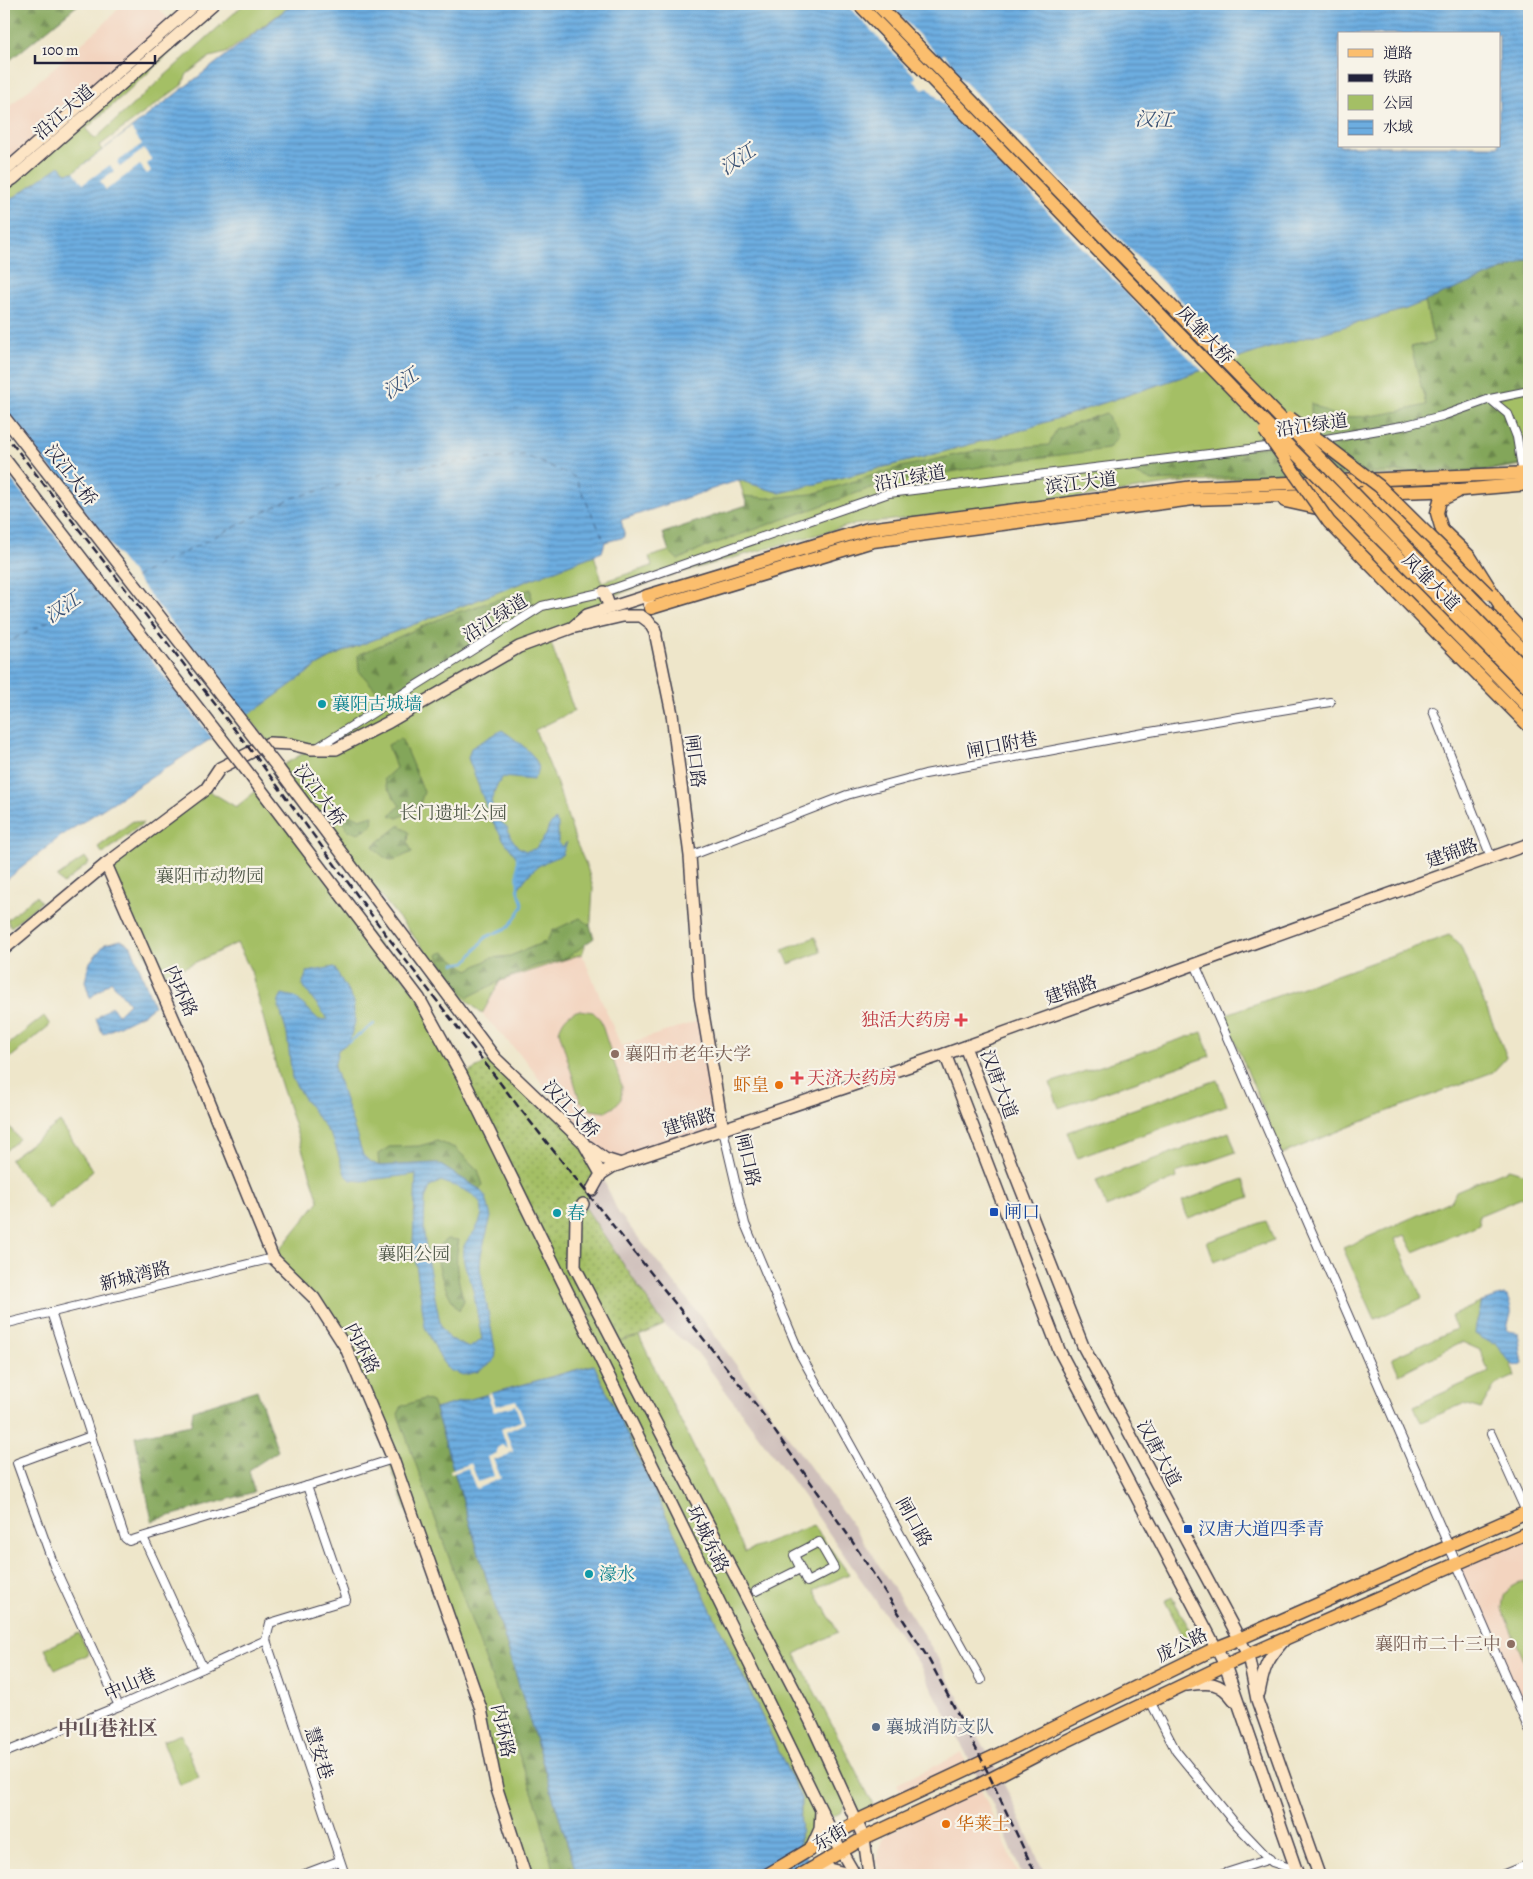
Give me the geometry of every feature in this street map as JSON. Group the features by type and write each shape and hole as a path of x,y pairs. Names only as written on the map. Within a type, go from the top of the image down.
{"main road":[{"name":"沿江大道","path":"5,170 195,4"},
{"name":"沿江大道","path":"4,185 50,148 213,4"},
{"name":"凤雏大桥","path":"859,4 1245,402 1529,688"},
{"name":"凤雏大桥","path":"877,4 1529,673"},
{"path":"1256,391 1379,486 1488,594 1529,638"},
{"path":"1245,402 1329,522 1529,726"},
{"name":"汉江大桥","path":"4,417 278,768 495,1058 583,1142 601,1174"},
{"name":"环城东路","path":"4,458 254,779 419,998 462,1076 841,1851 855,1875"},
{"name":"滨江大道","path":"647,596 868,529 1194,487 1357,479 1527,477"},
{"name":"滨江大道","path":"651,608 873,541 1192,499 1460,490 1527,477"},
{"name":"凤雏大道","path":"1357,479 1529,656"},
{"name":"凤雏大道","path":"1307,481 1529,708"},
{"path":"1460,490 1440,500 1436,513 1442,530 1470,557 1504,611"},
{"path":"1253,497 1317,508 1365,540"},
{"path":"604,592 610,608"},
{"path":"571,628 587,615 647,596"},
{"name":"闸口路","path":"647,596 672,714 690,856 700,996 723,1130"},
{"path":"4,949 106,864 206,789 220,768 269,743 316,749 336,749 388,722 518,647 571,628 623,616 641,616 649,622 656,634"},
{"name":"建锦路","path":"601,1174 612,1167 966,1047 1529,844"},
{"name":"内环路","path":"106,864 206,1093 273,1258 314,1298 346,1348 393,1459 481,1709 497,1789 525,1875"},
{"name":"汉唐大道","path":"966,1047 1082,1346 1248,1655 1258,1700 1319,1875"},
{"path":"945,1054 1060,1350 1225,1665 1297,1872"},
{"path":"583,1142 596,1154 605,1159 623,1164"},
{"path":"592,1190 601,1174"},
{"name":"环城东路","path":"583,1204 576,1216 575,1266 810,1720 864,1838 869,1875"},
{"name":"庞公路","path":"856,1822 1216,1648 1261,1630 1449,1546 1528,1514"},
{"name":"庞公路","path":"864,1838 979,1785 1225,1665 1529,1532"},
{"path":"1230,1622 1246,1631 1261,1630"},
{"path":"1189,1661 1206,1644 1207,1631"},
{"path":"1258,1700 1262,1676 1268,1659 1286,1638"},
{"path":"1183,1685 1207,1682 1222,1686 1240,1708"},
{"path":"809,1850 820,1829 821,1810"},
{"name":"东街","path":"767,1875 856,1822"},
{"name":"东街","path":"801,1875 864,1838"},
{"path":"816,1866 846,1875"}],"street":[{"name":"沿江绿道","path":"316,749 542,606 604,592 889,493 1331,439 1402,426 1442,416 1490,399 1529,391"},
{"path":"1490,399 1508,414 1517,437 1527,477"},
{"name":"闸口附巷","path":"690,856 848,795 925,774 1144,733 1330,702"},
{"path":"1433,711 1491,857"},
{"path":"1195,964 1529,1730"},
{"name":"闸口路","path":"723,1130 745,1224 800,1354 981,1680"},
{"name":"新城湾路","path":"4,1324 273,1258"},
{"path":"51,1312 125,1538 130,1542 393,1459"},
{"path":"1491,1434 1528,1514"},
{"path":"91,1436 17,1463 54,1566 119,1706"},
{"path":"266,1640 270,1623 346,1600 307,1486"},
{"path":"143,1537 203,1668"},
{"path":"819,1542 834,1568 806,1582 800,1569 794,1555 819,1542"},
{"path":"756,1591 800,1569"},
{"name":"中山巷","path":"4,1753 119,1706 266,1640"},
{"name":"慧安巷","path":"266,1640 345,1875"},
{"path":"1150,1701 1176,1751 1233,1821 1272,1862 1297,1872"},
{"path":"1220,1875 1270,1859"},
{"path":"302,1875 339,1861"},
{"path":"1502,1875 1529,1864"}],"shaded area":[{"path":"123,4 154,4 173,24 4,172 4,111 102,26"},
{"name":"襄阳市老年大学","path":"582,954 621,1046 704,1019 723,1130 623,1164 583,1142 527,1062 482,1014 500,981"},
{"path":"601,1174 618,1212 699,1314 861,1537 935,1653 1010,1796 1045,1875 1022,1875 993,1805 918,1662 804,1497 696,1351 664,1325 583,1204"},
{"name":"襄阳市二十三中","path":"1529,1533 1529,1725 1457,1563"},
{"path":"962,1753 967,1765 903,1796 897,1784"},
{"path":"979,1785 1019,1875 882,1875 876,1861 884,1836"}],"green space":[{"path":"4,4 79,4 4,65"},
{"path":"206,4 224,4 86,129 95,139 244,4 293,4 226,53 210,57 187,74 182,85 99,146 102,150 74,172 66,173 25,191 4,204 4,185"},
{"path":"1529,259 1529,391 1497,398 1508,414 1521,464 1486,470 1277,475 1153,481 1116,466 1312,441 1311,403 1333,414 1346,417 1368,416 1426,405 1411,347 1434,342 1425,301"},
{"name":"长门遗址公园","path":"1425,301 1434,342 1411,347 1529,391 1529,464 1474,473 1261,478 1174,483 1106,494 852,525 675,574 607,598 610,608 551,637 551,643 574,711 535,730 556,781 576,842 587,867 593,888 591,922 582,954 500,981 482,1014 460,994 278,768 311,749 269,743 247,715 318,665 342,652 594,555 602,582 652,566 649,557 669,551 663,533 747,505 739,480 780,493 924,457 1022,430 1272,347 1406,309"},
{"path":"1106,413 1118,437 1108,449 1027,459 898,481 868,489 700,549 678,560 669,551 663,533 747,505 744,496 767,498 812,494 901,467 974,451 1049,445 1056,430"},
{"path":"531,589 532,608 390,694 381,696 359,671 358,655 446,616"},
{"path":"401,738 424,792 419,806 398,818 390,815 400,806 384,779 396,768 388,745"},
{"path":"260,788 419,998 581,1319 599,1313 614,1342 639,1336 745,1552 813,1525 849,1574 814,1590 838,1632 795,1654 872,1802 875,1813 863,1818 845,1802 841,1812 832,1816 821,1810 820,1829 805,1852 800,1846 801,1798 593,1365 435,1409 577,1875 525,1875 481,1709 346,1348 314,1298 273,1258 319,1201 279,1078 251,971 237,943 157,980 106,864 206,789 236,807"},
{"path":"342,806 346,812 360,819 373,815 372,826 358,833 348,831 336,809"},
{"path":"133,821 143,823 103,854 98,847"},
{"path":"400,825 409,832 408,843 412,852 394,860 387,859 373,846"},
{"path":"85,857 89,863 63,884 57,877"},
{"path":"36,896 41,902 11,927 7,920"},
{"path":"580,918 590,925 594,938 567,958 536,966 468,997 446,972 438,954 444,952 468,970 491,958 510,956 547,941 552,931"},
{"path":"1449,935 1459,943 1507,1057 1493,1072 1282,1154 1224,1015"},
{"path":"815,937 821,952 789,964 783,950"},
{"path":"580,1010 593,1012 600,1019 622,1087 621,1099 614,1107 605,1112 591,1110 580,1101 559,1031 566,1017"},
{"path":"44,1016 50,1025 4,1063 4,1048"},
{"path":"1202,1032 1210,1056 1059,1108 1050,1083"},
{"path":"495,1058 583,1142 601,1174 583,1204 664,1325 639,1336 614,1342 599,1313 581,1319 462,1076"},
{"path":"1217,1080 1227,1105 1077,1158 1068,1132"},
{"path":"4,1120 19,1139 4,1152"},
{"path":"60,1122 93,1171 49,1209 10,1159"},
{"path":"1229,1132 1236,1152 1176,1173 1177,1178 1106,1207 1096,1180"},
{"path":"437,1141 455,1148 478,1170 483,1185 479,1189 437,1163 379,1166 378,1155 389,1147 419,1146"},
{"path":"1509,1169 1525,1174 1529,1184 1529,1195 1478,1216 1480,1224 1414,1252 1405,1235 1395,1239 1422,1298 1375,1319 1343,1248 1452,1200 1456,1191"},
{"path":"1243,1179 1250,1197 1188,1219 1182,1201"},
{"path":"1266,1221 1274,1240 1214,1262 1207,1242"},
{"path":"447,1239 459,1240 457,1270 464,1300 459,1311 446,1288 438,1264 437,1247"},
{"path":"1482,1302 1476,1326 1478,1336 1497,1344 1510,1362 1515,1376 1495,1385 1481,1409 1463,1404 1421,1422 1414,1406 1489,1372 1480,1350 1462,1342 1399,1374 1392,1358 1456,1329 1451,1316"},
{"path":"257,1390 278,1451 249,1470 254,1492 152,1521 135,1436 191,1425 193,1410"},
{"path":"424,1399 432,1402 435,1409 577,1875 554,1875 540,1814 398,1414 402,1406"},
{"path":"1529,1581 1529,1674 1502,1608 1504,1595 1511,1587 1520,1582"},
{"path":"1172,1597 1198,1644 1177,1655 1180,1630 1165,1601"},
{"path":"79,1633 89,1654 55,1670 45,1649"},
{"path":"181,1734 199,1777 180,1785 163,1741"}],"water":[{"name":"汉江","path":"293,4 1529,4 1529,259 1406,309 1272,347 1022,430 780,493 739,480 621,520 625,537 605,542 602,552 342,652 318,665 263,705 61,836 4,882 4,204 60,166 66,173 74,172"},
{"path":"502,730 532,755 538,765 538,769 533,780 503,777 496,787 491,801 497,819 507,827 510,836 518,847 526,851 535,849 546,835 549,826 555,820 558,824 558,842 562,847 567,842 562,855 547,861 537,868 518,889 517,858 491,819 468,758 471,748"},
{"path":"121,940 131,946 154,1006 145,1013 103,1034 96,1019 111,1006 118,1014 129,1003 111,981 90,998 85,981 90,962 105,944"},
{"path":"334,967 353,1000 355,1022 349,1042 338,1050 334,1067 363,1155 379,1166 437,1163 479,1189 486,1197 491,1217 481,1254 480,1269 496,1354 494,1361 477,1372 463,1375 449,1370 442,1361 425,1327 413,1243 416,1174 363,1181 351,1180 345,1174 333,1139 292,1078 287,1034 278,1003 282,994 295,997 319,1020 328,1019 302,985 307,972","holes":["441,1181 461,1188 476,1198 482,1211 480,1220 463,1249 482,1339 469,1348 450,1339 441,1327 427,1258 424,1234 425,1199 430,1187"]},
{"path":"1504,1295 1507,1296 1511,1310 1507,1329 1518,1333 1523,1364 1519,1366 1511,1364 1497,1344 1491,1343 1475,1334 1482,1302"},
{"name":"濠水","path":"594,1365 801,1798 800,1846 817,1875 577,1875 435,1409"}],"pier":[{"path":"846,4 889,4 940,57 944,54 953,65 951,68 1240,360 1203,372 927,87 923,90 913,80 916,77"},
{"path":"131,129 142,144 117,162 120,167 144,149 152,160 147,164 151,171 147,174 140,165 106,190 100,181 114,171 110,165 83,184 74,172"},
{"path":"4,409 246,718 213,739 4,470"},
{"path":"491,1393 496,1406 516,1400 525,1423 506,1432 513,1451 502,1459 493,1459 501,1478 476,1489 468,1468 451,1474 450,1471 471,1463 478,1482 494,1476 488,1457 497,1453 497,1448 502,1445 508,1449 501,1429 521,1421 515,1405 494,1412 487,1394"}],"waterway":[{"path":"454,964 466,962 486,937 509,927 523,906 518,889 517,858"},
{"path":"349,1042 374,1024"}],"ferry route":[{"path":"135,577 292,498 406,468 524,455 575,477 605,542"},
{"path":"113,589 127,581"},
{"path":"4,644 102,594"}],"railway":[{"path":"4,433 263,766 384,932 521,1110 757,1406 848,1535 928,1658 981,1758 1036,1875"}],"place":[{"name":"襄阳古城墙","path":"322,704"},
{"name":"独活大药房","path":"961,1020"},
{"name":"襄阳市老年大学","path":"615,1054"},
{"name":"天济大药房","path":"797,1078"},
{"name":"虾皇","path":"779,1085"},
{"name":"闸口","path":"994,1212"},
{"name":"春","path":"557,1213"},
{"name":"汉唐大道四季青","path":"1188,1529"},
{"name":"濠水","path":"589,1574"},
{"name":"襄阳市二十三中","path":"1511,1644"},
{"name":"襄城消防支队","path":"876,1727"},
{"name":"华莱士","path":"946,1824"}],"district":[{"name":"中山巷社区","path":"108,1728"}],"park label":[{"name":"襄阳市动物园","path":"210,876"},
{"name":"襄阳公园","path":"414,1254"}]}
